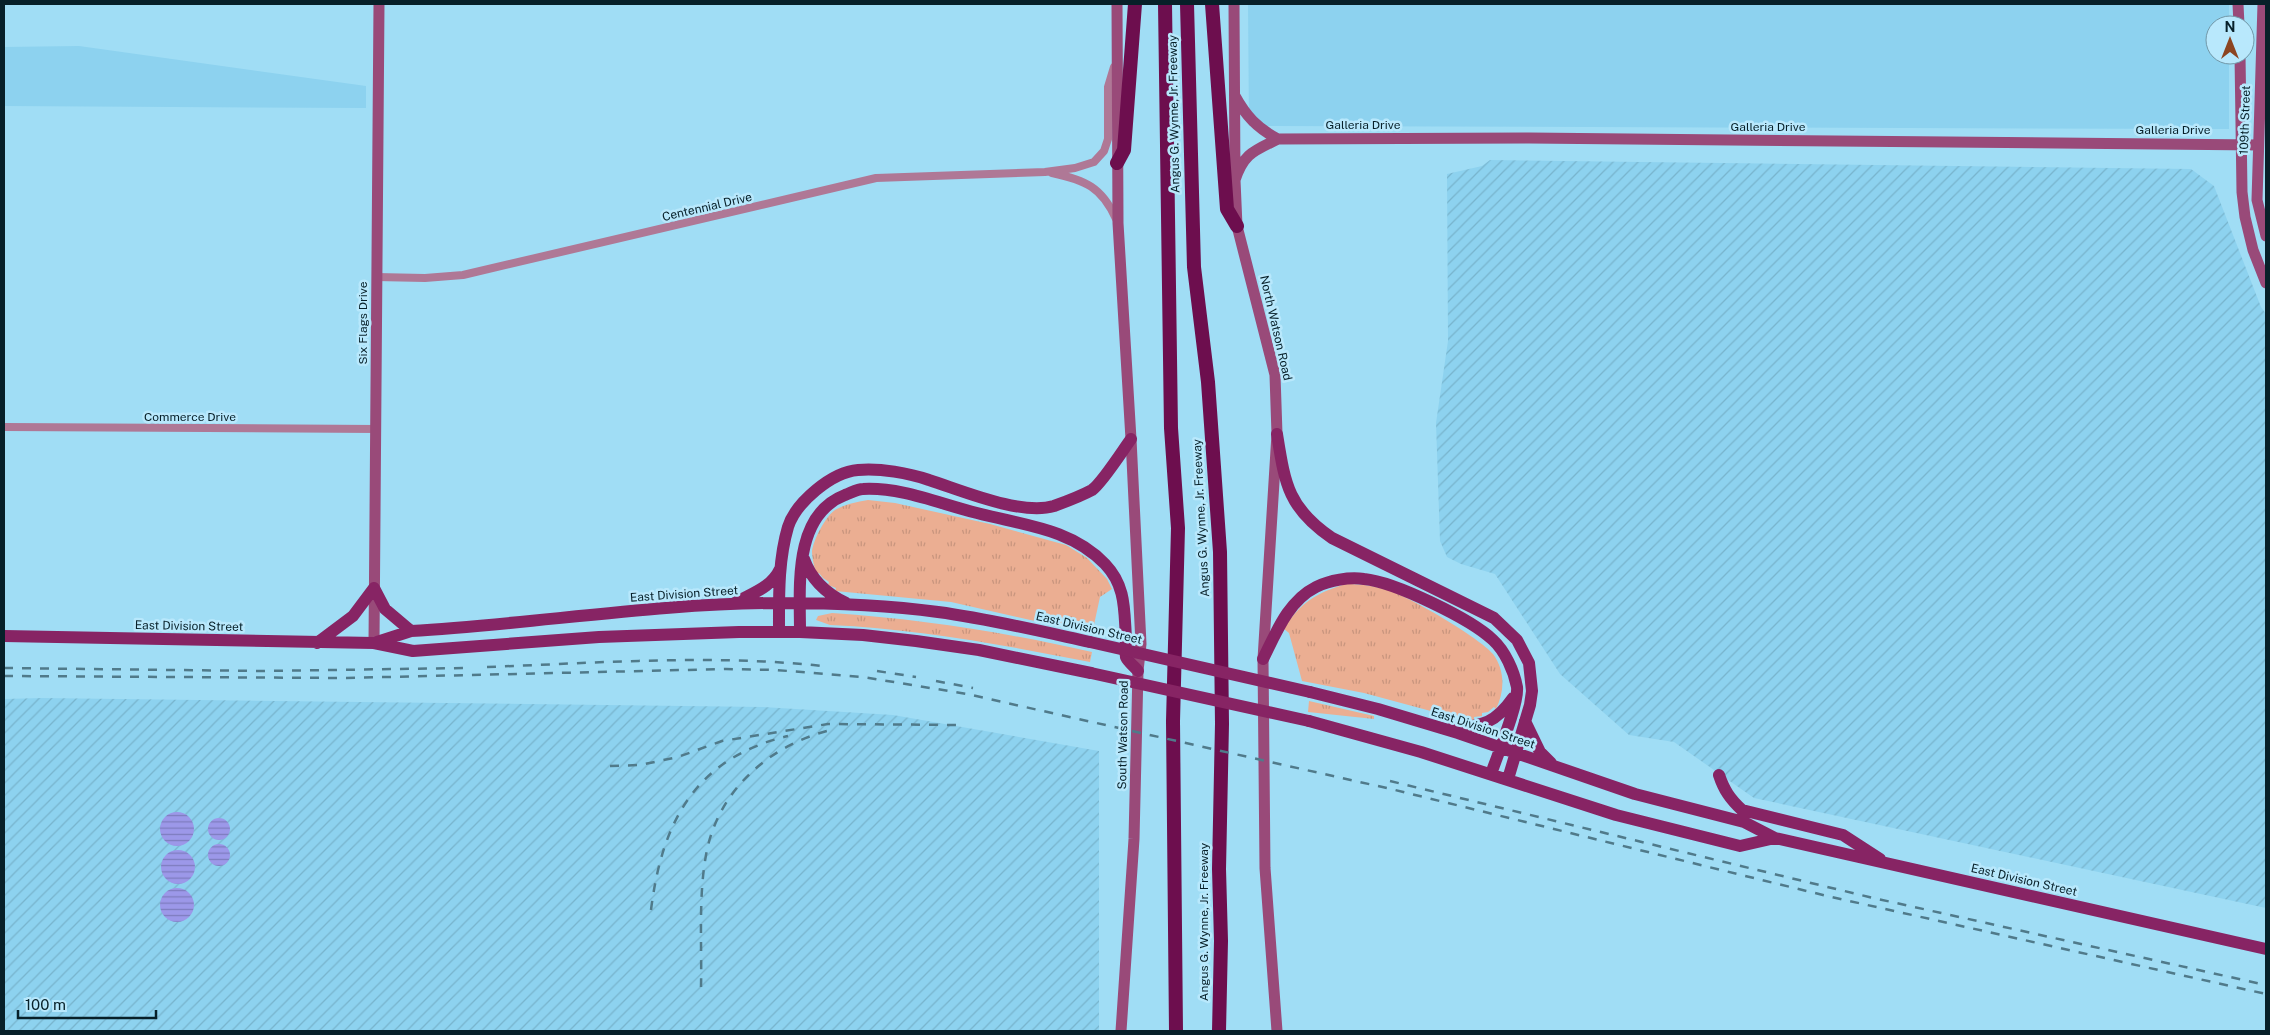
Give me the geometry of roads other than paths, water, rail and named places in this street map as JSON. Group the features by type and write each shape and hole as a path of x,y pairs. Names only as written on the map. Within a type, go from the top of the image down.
{"highway":[{"path":"1117,163 1124,150 1135,4"},
{"name":"Angus G. Wynne, Jr. Freeway","path":"1164,4 1171,428 1178,528 1173,721 1176,1031"},
{"name":"Angus G. Wynne, Jr. Freeway","path":"1186,4 1194,267 1208,382 1220,552 1222,724 1219,869 1222,941 1219,1031"},
{"path":"1212,4 1227,209 1237,226"}],"main road":[{"path":"1277,434 1288,490 1298,508 1319,529 1363,554 1477,609 1508,629 1525,653 1531,674 1532,691 1508,779"},
{"path":"779,632 781,567 789,525 806,497 832,479 858,470 892,472 928,479 956,490 1016,507 1052,507 1093,489 1131,439"},
{"path":"800,632 803,557 811,528 818,513 834,499 861,489 918,496 978,514 1029,524 1074,539 1103,562 1113,573 1123,596 1126,658 1138,672"},
{"path":"803,557 807,567 825,590 835,598 848,604"},
{"path":"731,605 766,586 776,578 781,567"},
{"path":"1264,659 1282,620 1315,588 1342,580 1364,579 1391,585 1455,616 1488,636 1500,648 1510,666 1517,688 1511,715 1491,774"},
{"path":"317,643 353,616 374,588 386,609 411,631"},
{"name":"East Division Street","path":"374,643 411,631 779,602 848,604 938,612 1005,623 1310,692 1446,730 1635,794 1744,822 1775,838 2266,949"},
{"name":"East Division Street","path":"4,636 374,643 413,651 599,637 696,633 800,632 863,635 916,641 978,650 1091,673 1309,721 1421,752 1616,815 1740,846 1775,838"},
{"path":"1446,730 1482,724 1497,718 1516,694"},
{"path":"1525,721 1540,752 1554,767"},
{"path":"1719,775 1723,788 1731,800 1742,810 1843,835 1886,863"}],"street":[{"name":"Six Flags Drive","path":"374,643 377,430 376,277 380,94 379,4"},
{"path":"1117,4 1118,223 1131,439"},
{"name":"North Watson Road","path":"1234,4 1234,180 1237,226 1275,375 1277,434 1264,659"},
{"name":"109th Street","path":"2263,4 2258,200 2266,236"},
{"name":"Centennial Drive","path":"376,277 425,278 463,275 876,178 1045,172 1075,168 1094,162 1104,151 1108,139 1108,87 1116,63"},
{"name":"109th Street","path":"2240,65 2242,192 2245,217 2253,250 2266,283"},
{"path":"1234,94 1250,120 1262,130 1278,139"},
{"name":"Galleria Drive","path":"1278,139 1529,138 2258,145"},
{"path":"1234,180 1246,156 1278,139"},
{"name":"Centennial Drive","path":"1045,172 1070,177 1096,189 1109,201 1118,223"},
{"name":"Commerce Drive","path":"4,427 377,430"},
{"name":"South Watson Road","path":"1120,1031 1134,840 1138,672 1141,644 1131,439"},
{"path":"1264,659 1265,868 1278,1031"}],"railway":[{"path":"487,667 696,660 780,662 822,666"},
{"path":"4,668 263,671 465,668"},
{"path":"4,676 344,678 726,669 776,670 863,677 967,694 1391,789 1827,896 2266,994"},
{"path":"877,671 916,677"},
{"path":"936,681 973,688"},
{"path":"610,766 640,765 678,757 722,741 828,724 962,725"},
{"path":"701,987 701,901 704,866 714,828 724,807 736,788 769,758 789,746 831,730"},
{"path":"651,910 656,878 664,848 675,822 689,798 707,777 729,760 756,746 788,736"},
{"path":"1390,781 1869,897 2266,985"}]}
